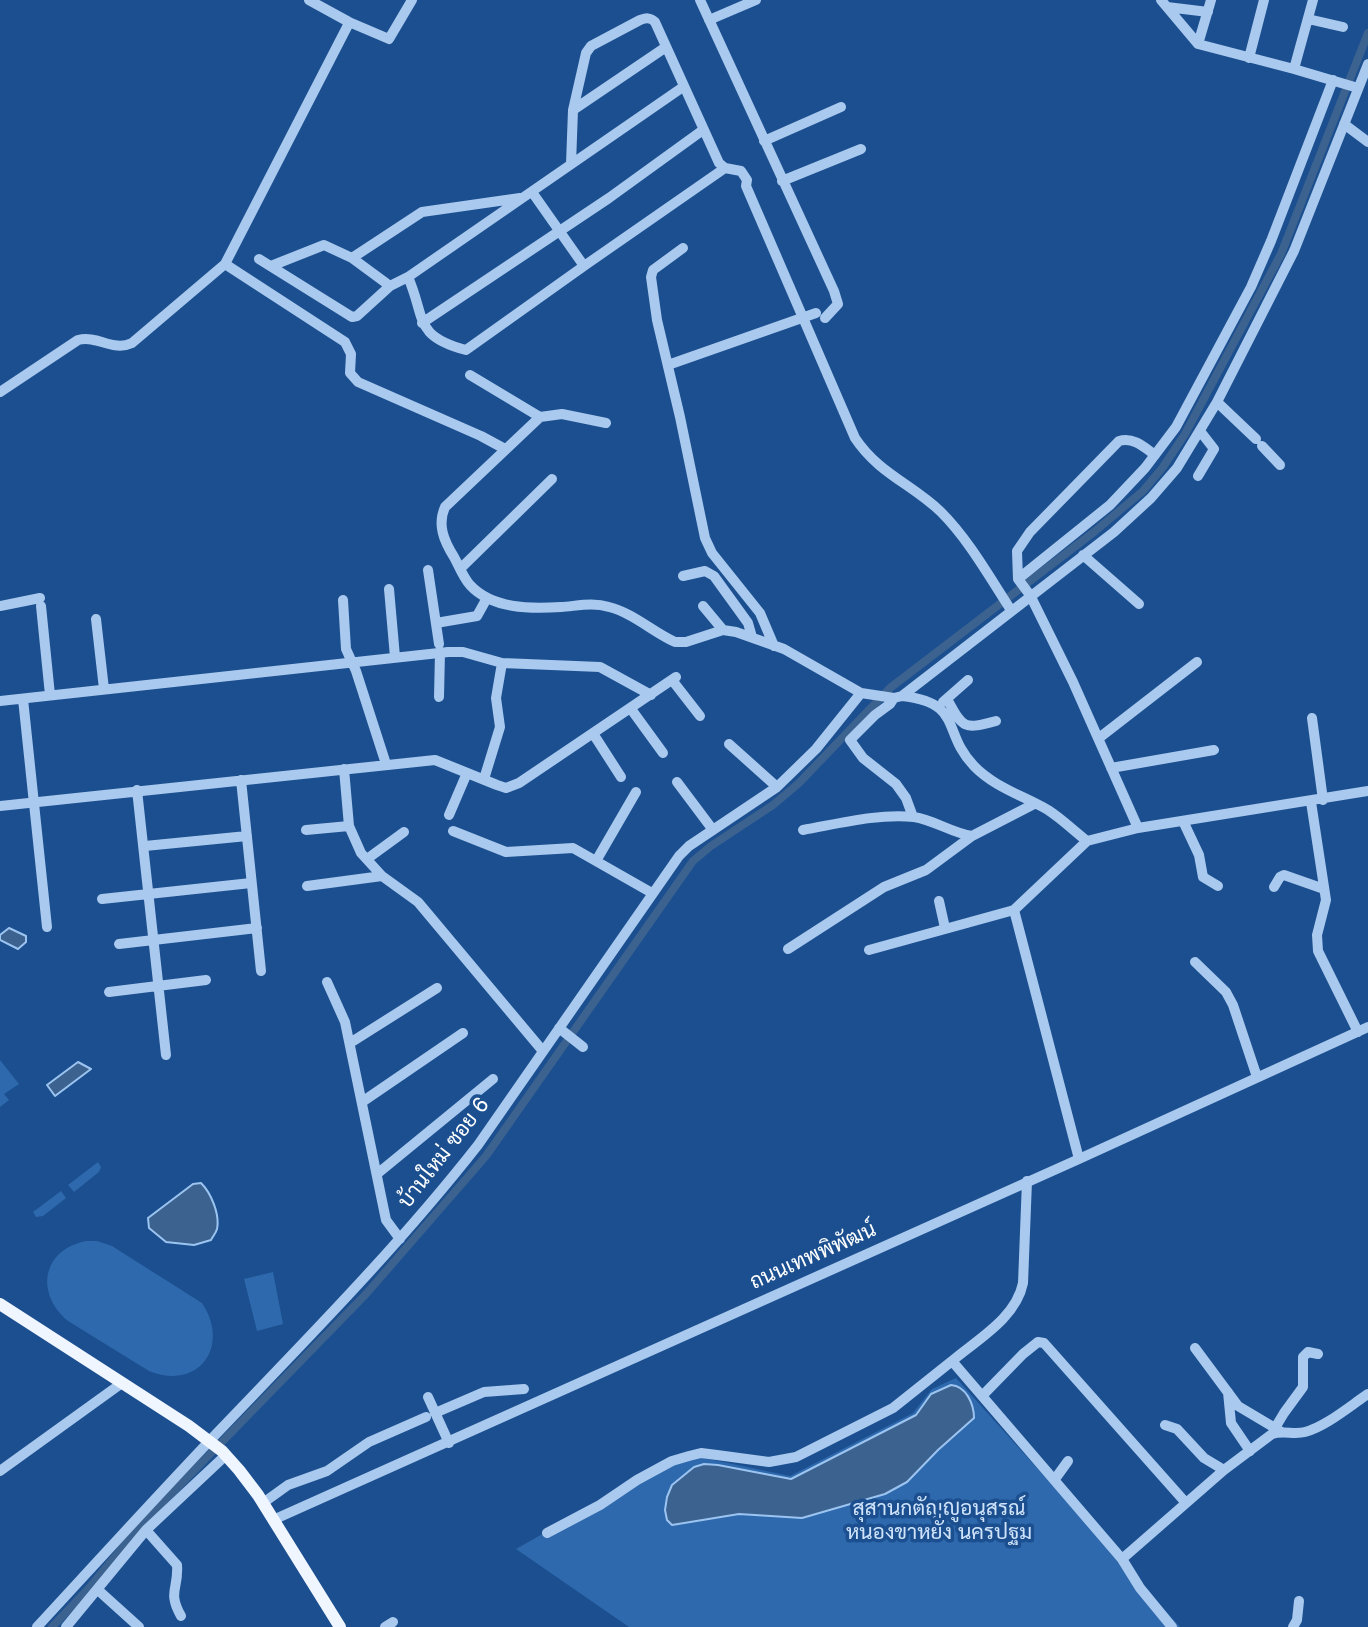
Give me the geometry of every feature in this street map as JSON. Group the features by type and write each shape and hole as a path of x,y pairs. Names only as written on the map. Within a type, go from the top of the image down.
{"main road":[{"path":"0,1304 122,1382 218,1448 239,1470 263,1503 340,1627"}],"street":[{"path":"309,0 349,22 389,39 412,0"},
{"path":"668,365 804,322 824,314 838,304 700,0"},
{"path":"709,20 756,0"},
{"path":"1198,44 1211,0"},
{"path":"1249,58 1264,0"},
{"path":"1294,69 1313,0"},
{"path":"1164,4 1208,12"},
{"path":"1164,4 1198,44 1346,84"},
{"path":"571,164 573,110 583,62 591,46 647,18 655,22 719,163 741,172 747,180 746,186 846,419 865,452 884,471 941,512 1009,607"},
{"path":"1308,19 1343,27"},
{"path":"0,392 78,340 89,338 112,346 125,347 225,264 349,22"},
{"path":"573,110 666,47"},
{"path":"1019,580 1110,505 1155,455 1175,427 1251,287 1346,84 1368,64"},
{"path":"889,697 1114,532 1151,498 1177,468 1217,402 1294,251 1344,124 1346,84"},
{"path":"259,259 352,317 357,316 390,286 683,88"},
{"path":"764,141 841,107"},
{"path":"1344,124 1368,142"},
{"path":"422,323 615,193 703,130"},
{"path":"782,181 861,149"},
{"path":"408,276 422,323 428,333 451,346 466,350 584,266 730,169"},
{"path":"531,192 584,266"},
{"path":"352,258 422,212 520,198"},
{"path":"271,266 324,245 352,258 390,286"},
{"path":"683,247 655,267 651,277 657,320 705,538 712,553 760,613 774,646"},
{"path":"225,264 345,342 351,354 350,373 358,382 505,449"},
{"path":"470,375 540,417"},
{"path":"1217,402 1280,464"},
{"path":"606,423 562,414 540,417 449,502 442,513 442,530 447,545 471,585 487,598 516,606 559,607 590,604 611,607 675,642 686,642 723,630 752,637 803,659 861,693 924,698 938,707 952,723 961,751 974,766 992,781 1046,809 1087,841"},
{"path":"1199,476 1214,449 1200,430"},
{"path":"1138,828 1029,593 1019,580 1017,560 1020,544 1119,441 1130,439 1155,455"},
{"path":"460,569 552,480"},
{"path":"1083,555 1139,604"},
{"path":"428,570 439,648 439,697"},
{"path":"683,576 705,571 714,576 748,623 752,637"},
{"path":"389,589 395,657"},
{"path":"436,623 477,616 487,598"},
{"path":"343,600 344,641 386,764"},
{"path":"0,606 40,602 50,695"},
{"path":"703,606 723,630"},
{"path":"96,619 104,689"},
{"path":"0,701 352,663 439,648 502,663 600,667 651,695"},
{"path":"1098,738 1197,662"},
{"path":"484,779 500,727 496,698 502,663"},
{"path":"0,806 435,760 506,788 519,783 594,735 674,678 700,716"},
{"path":"938,707 968,680"},
{"name":"บ้านใหม่ ซอย 6","path":"37,1627 218,1448 400,1239 478,1144 542,1050 565,1033 652,893 679,856 777,787 816,748 861,693"},
{"path":"889,697 890,704 850,740 863,758 896,784 914,817"},
{"path":"23,699 47,926"},
{"path":"947,699 956,716 966,725 974,727 996,721"},
{"path":"631,709 663,753"},
{"path":"1312,718 1323,800"},
{"path":"594,735 621,777"},
{"path":"729,744 777,787"},
{"path":"1111,768 1214,750"},
{"path":"344,769 349,826 356,844 382,876 418,902 542,1050"},
{"path":"449,815 467,773"},
{"path":"241,780 261,971"},
{"path":"677,782 713,830"},
{"path":"136,790 145,846 166,1055"},
{"path":"596,861 636,792"},
{"path":"869,950 1014,910 1087,841 1138,828 1368,792"},
{"path":"1311,802 1326,900 1317,935 1318,951 1357,1031"},
{"path":"788,949 877,891 933,865 972,836 1034,804"},
{"path":"803,830 865,819 914,817 958,834 972,836"},
{"path":"1183,821 1199,855 1203,877 1218,886"},
{"path":"306,830 349,826"},
{"path":"453,831 506,852 568,847 652,893"},
{"path":"367,859 404,832"},
{"path":"145,846 247,836"},
{"path":"1274,887 1276,881 1284,875 1324,889"},
{"path":"307,887 382,876"},
{"path":"102,899 251,883"},
{"path":"939,901 945,928"},
{"path":"1014,910 1079,1159"},
{"path":"119,944 257,928"},
{"path":"1195,962 1222,988 1233,1005 1257,1077"},
{"path":"109,992 206,980"},
{"path":"327,982 345,1022 386,1220 400,1239"},
{"path":"350,1043 437,988"},
{"name":"ถนนเทพพิพัฒน์","path":"273,1520 1368,1027"},
{"path":"362,1102 463,1033"},
{"path":"565,1033 583,1047"},
{"path":"377,1174 493,1079"},
{"path":"547,1533 672,1461 709,1454 769,1462 796,1457 893,1408 1010,1311 1020,1298 1027,1181"},
{"path":"982,1396 1023,1354 1038,1342 1044,1343 1186,1503"},
{"path":"1195,1348 1245,1411 1278,1430 1296,1433 1314,1429 1368,1394"},
{"path":"1122,1559 1224,1470 1278,1430 1284,1413 1303,1387 1303,1357 1308,1352 1318,1353"},
{"path":"952,1361 1122,1559 1140,1588 1172,1627"},
{"path":"0,1471 122,1382"},
{"path":"263,1503 288,1485 327,1471 369,1442 484,1392 524,1389"},
{"path":"1228,1392 1230,1423 1250,1451"},
{"path":"428,1397 431,1415 449,1443"},
{"path":"1165,1425 1177,1429 1204,1458 1224,1470"},
{"path":"66,1627 218,1448"},
{"path":"1055,1479 1068,1461"},
{"path":"146,1530 177,1565 173,1601 181,1616"},
{"path":"98,1590 139,1627"},
{"path":"1293,1627 1297,1620 1299,1601"}],"green space":[{"path":"0,1060 19,1084 4,1094 9,1100 0,1107"},
{"path":"98,1162 101,1167 99,1172 74,1192 68,1185"},
{"path":"61,1191 66,1198 43,1216 36,1217 33,1212"},
{"path":"86,1241 112,1246 202,1303 210,1319 213,1335 211,1349 205,1361 195,1370 182,1375 167,1376 149,1371 68,1321 57,1310 48,1286 52,1263 60,1253"},
{"path":"273,1272 283,1324 257,1331 244,1279"},
{"name":"สุสานกตัญญูอนุสรณ์ หนองขาหยั่ง นครปฐม","path":"956,1378 1180,1627 629,1627 516,1549 674,1462 699,1457 790,1476 913,1413 932,1389"}],"shaded area":[{"path":"9,928 26,936 26,942 18,949 0,940 0,935"},
{"path":"78,1062 91,1069 55,1096 47,1085"},
{"path":"201,1183 216,1210 217,1229 211,1240 194,1245 166,1242 149,1228 148,1218 193,1184"},
{"path":"951,1385 965,1392 973,1407 974,1418 907,1482 885,1494 802,1518 739,1514 672,1525 667,1520 665,1510 672,1485 694,1467 704,1464 718,1465 791,1479 916,1415 931,1394"}],"waterway":[{"path":"52,1627 89,1588 142,1524 366,1294 486,1156 693,861 773,805 799,783 890,688 1094,532 1143,491 1163,467 1185,434 1281,254 1368,33"}]}
